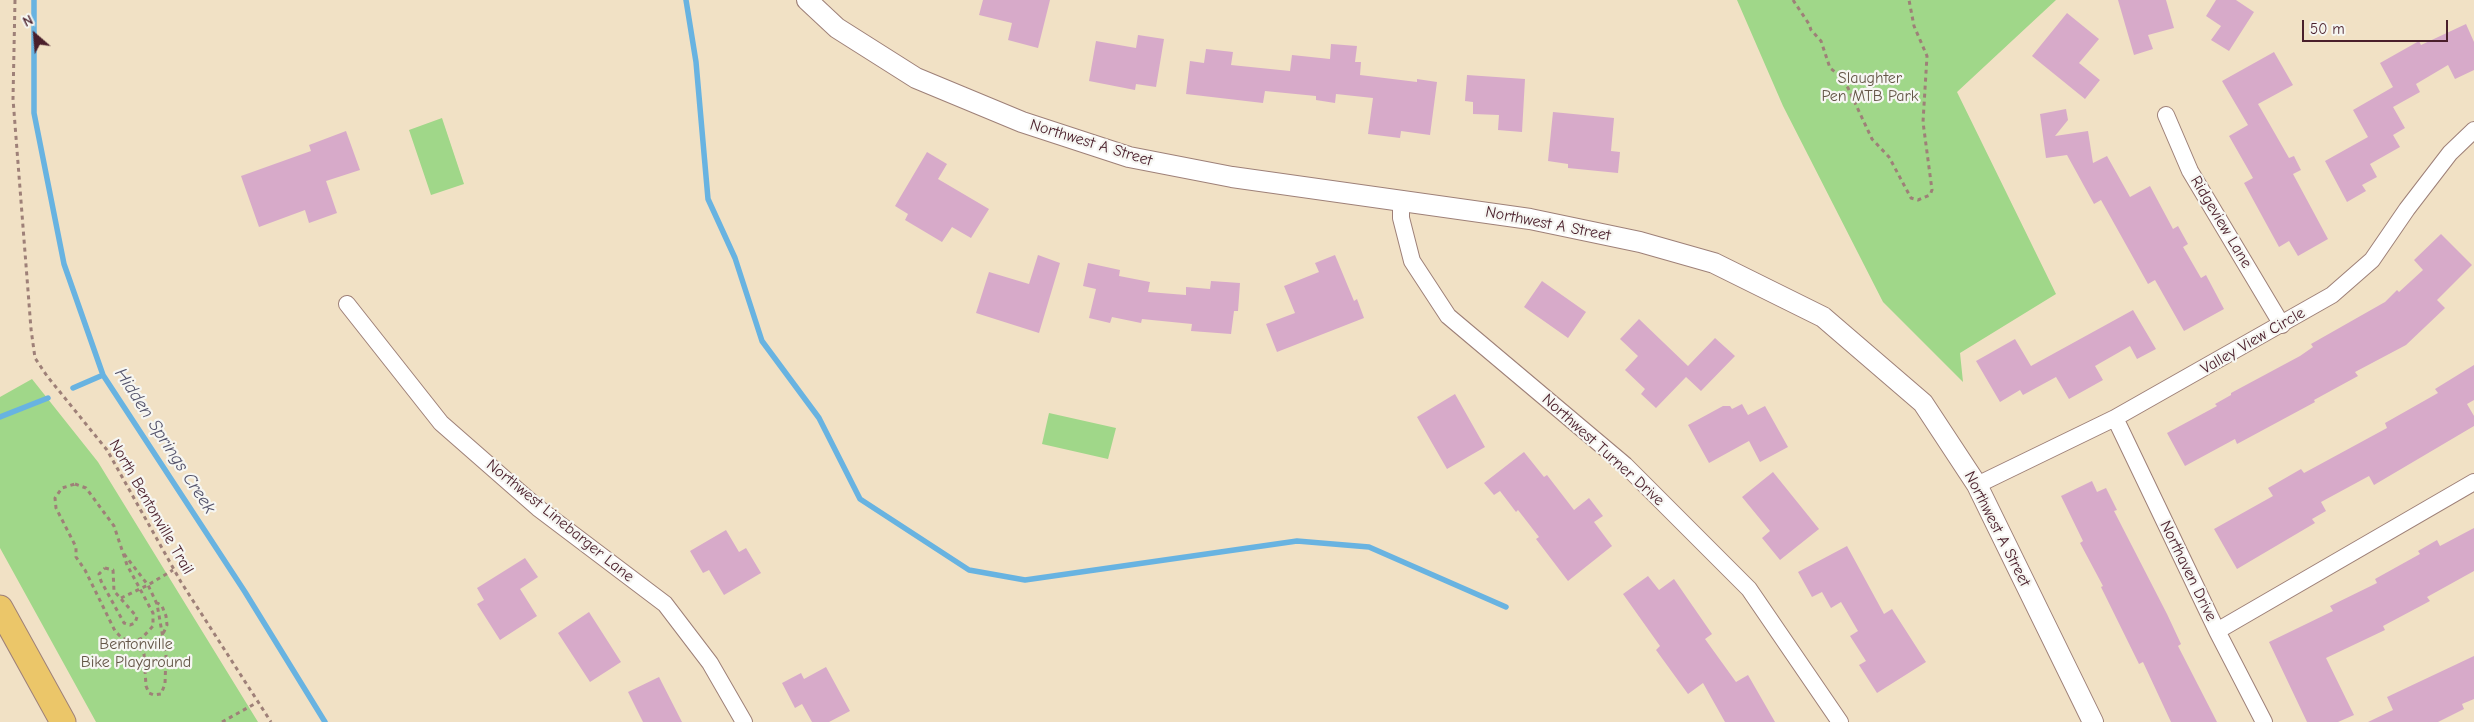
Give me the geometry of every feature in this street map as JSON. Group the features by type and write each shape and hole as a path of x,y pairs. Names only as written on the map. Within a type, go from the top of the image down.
{"main road":[{"path":"0,608 63,722"}],"street":[{"name":"Northwest A Street","path":"808,0 837,28 916,78 1022,122 1129,157 1232,177 1401,199 1530,219 1640,242 1714,264 1823,317 1923,403 1977,485 2093,722"},
{"name":"Ridgeview Lane","path":"2166,115 2190,171 2282,325"},
{"name":"Valley View Circle","path":"1977,485 2115,418 2332,295 2372,260 2407,209 2450,153 2474,130"},
{"name":"Northwest Turner Drive","path":"1401,199 1401,218 1412,261 1448,316 1625,465 1750,590 1840,722"},
{"name":"Northwest Linebarger Lane","path":"347,304 441,423 538,508 665,604 710,664 744,722"},
{"name":"Northaven Drive","path":"2115,418 2217,631 2264,722"},
{"path":"2217,631 2474,482"}],"path":[{"name":"North Bentonville Trail","path":"15,0 13,99 31,329 35,358 47,376 107,450 173,570 271,722"},
{"path":"1793,0 1811,30 1821,41 1830,68 1839,75 1848,88 1872,140 1889,157 1912,198 1918,200 1930,195 1932,190 1923,122 1928,56 1914,26 1908,0"},
{"path":"124,553 150,584 156,602 166,655 165,686 161,694 154,696 149,693 144,654 133,642 122,638 115,631 76,557 76,547 56,508 55,498 62,488 75,484 86,488 114,526 127,565 153,613 153,626 142,638 133,642"},
{"path":"105,568 113,570 112,587 121,598 137,617 135,623 130,625 124,623 101,581 99,574 105,568"},
{"path":"121,598 173,570"},
{"path":"156,602 164,611 167,621 162,636"},
{"path":"222,722 258,702"}],"green space":[{"name":"Slaughter Pen MTB Park","path":"1737,0 2056,0 1957,92 2056,294 1960,353 1963,382 1883,302 1783,106"},
{"path":"442,118 464,184 431,195 409,130"},
{"name":"Bentonville Bike Playground","path":"32,379 98,462 258,722 96,722 0,548 0,397"},
{"path":"1049,413 1116,428 1108,459 1042,444"}],"building":[{"path":"983,0 1050,0 1038,48 1008,40 1012,23 979,15"},
{"path":"2118,0 2166,0 2174,28 2148,35 2153,49 2134,55"},
{"path":"2216,0 2236,0 2254,12 2229,51 2211,40 2221,26 2206,16"},
{"path":"2067,13 2099,39 2079,63 2100,80 2085,99 2032,56"},
{"path":"2466,24 2474,42 2474,70 2455,79 2448,65 2416,84 2420,92 2393,107 2405,128 2393,135 2400,147 2370,164 2377,177 2362,185 2366,191 2347,202 2325,161 2368,137 2353,110 2393,87 2380,63 2419,41 2421,45"},
{"path":"1138,35 1164,39 1156,87 1136,84 1135,90 1089,81 1096,41 1136,48"},
{"path":"1331,44 1357,46 1355,62 1361,62 1360,75 1417,82 1417,79 1437,82 1430,135 1401,131 1400,138 1368,134 1373,98 1336,94 1335,103 1316,100 1316,96 1265,91 1263,103 1186,94 1190,61 1204,63 1206,49 1233,52 1231,65 1290,71 1292,55 1330,59"},
{"path":"2274,52 2293,85 2258,104 2289,158 2294,156 2301,170 2293,174 2328,239 2298,256 2289,241 2279,247 2244,183 2253,178 2229,136 2248,125 2222,81"},
{"path":"1467,75 1525,79 1522,132 1498,130 1499,115 1473,114 1473,102 1465,101"},
{"path":"2066,109 2068,120 2055,136 2088,131 2093,163 2107,156 2130,197 2150,186 2173,229 2178,226 2188,244 2183,247 2201,278 2206,275 2224,309 2184,331 2155,280 2148,284 2101,200 2094,204 2067,155 2046,158 2040,114"},
{"path":"1553,112 1614,118 1611,151 1620,152 1618,173 1568,168 1568,164 1548,161"},
{"path":"346,131 360,170 326,181 337,213 309,223 305,210 259,227 241,176 311,151 309,145"},
{"path":"927,152 947,164 938,179 989,209 971,238 952,227 942,242 905,220 908,214 895,206"},
{"path":"2441,234 2472,265 2437,300 2445,308 2406,345 2355,372 2358,376 2314,400 2315,402 2237,444 2235,439 2185,466 2167,433 2217,406 2215,404 2231,395 2231,393 2300,356 2313,347 2311,344 2385,302 2397,290 2399,292 2423,270 2414,260"},
{"path":"1038,255 1060,263 1039,333 976,313 989,272 1029,284"},
{"path":"1335,255 1354,301 1357,299 1364,318 1277,352 1266,324 1295,313 1284,286 1319,272 1315,263"},
{"path":"1088,263 1120,270 1119,276 1150,282 1148,292 1186,295 1186,287 1210,289 1211,281 1240,283 1238,311 1234,311 1231,334 1191,331 1192,324 1142,319 1141,323 1112,317 1110,323 1089,318 1096,289 1083,286"},
{"path":"1542,281 1586,312 1568,338 1524,307"},
{"path":"2133,310 2156,349 2137,359 2130,346 2095,366 2103,380 2069,399 2056,377 2023,395 2020,390 2000,402 1976,361 2015,339 2031,366"},
{"path":"1639,319 1688,366 1715,338 1735,356 1701,391 1686,377 1656,408 1641,394 1645,389 1625,370 1638,356 1620,339"},
{"path":"2474,365 2474,400 2467,404 2474,416 2474,426 2374,485 2369,476 2321,502 2326,511 2312,519 2315,523 2237,569 2214,529 2273,496 2268,488 2301,469 2304,473 2387,428 2385,423 2438,393 2435,389"},
{"path":"1455,394 1485,447 1447,469 1417,417"},
{"path":"1742,404 1748,415 1765,406 1788,447 1760,462 1749,441 1709,463 1688,425 1723,406 1730,406 1732,409"},
{"path":"1524,452 1544,477 1547,475 1574,510 1589,498 1603,516 1594,522 1612,546 1568,581 1536,539 1539,537 1518,510 1516,512 1500,491 1494,495 1484,483"},
{"path":"1773,472 1819,529 1780,560 1762,538 1770,531 1742,497"},
{"path":"2092,481 2097,492 2106,488 2117,510 2114,511 2181,644 2178,646 2217,722 2171,722 2143,662 2139,664 2101,587 2103,586 2080,543 2083,541 2061,496"},
{"path":"2474,528 2474,571 2427,597 2430,601 2383,626 2385,630 2326,658 2354,715 2338,722 2307,722 2269,642 2333,611 2330,606 2377,583 2375,579 2420,554 2418,551 2437,540 2440,546"},
{"path":"726,530 739,552 746,548 761,573 724,595 709,570 703,573 690,551"},
{"path":"1847,546 1884,614 1892,609 1926,662 1877,693 1859,665 1866,661 1850,636 1858,631 1841,602 1831,608 1822,592 1812,597 1798,572"},
{"path":"525,558 538,577 520,589 537,616 500,640 477,604 484,600 477,588"},
{"path":"1648,576 1659,590 1674,579 1712,634 1705,639 1736,682 1748,675 1775,722 1725,722 1703,683 1688,694 1656,650 1660,646 1623,594"},
{"path":"589,612 621,662 590,682 558,633"},
{"path":"2474,656 2474,699 2462,704 2464,709 2438,722 2368,722 2393,710 2387,697"},
{"path":"826,667 850,711 829,722 812,722 802,704 795,708 782,683 801,673 804,679"},
{"path":"659,677 682,722 643,722 628,692"}],"waterway":[{"name":"Hidden Springs Creek","path":"34,0 34,113 64,264 103,375 245,592 325,722"},
{"path":"686,0 696,62 708,199 735,258 762,341 819,418 860,499 969,570 1025,580 1297,541 1369,547 1506,607"},
{"path":"73,388 103,375"},
{"path":"0,417 48,398"}]}
